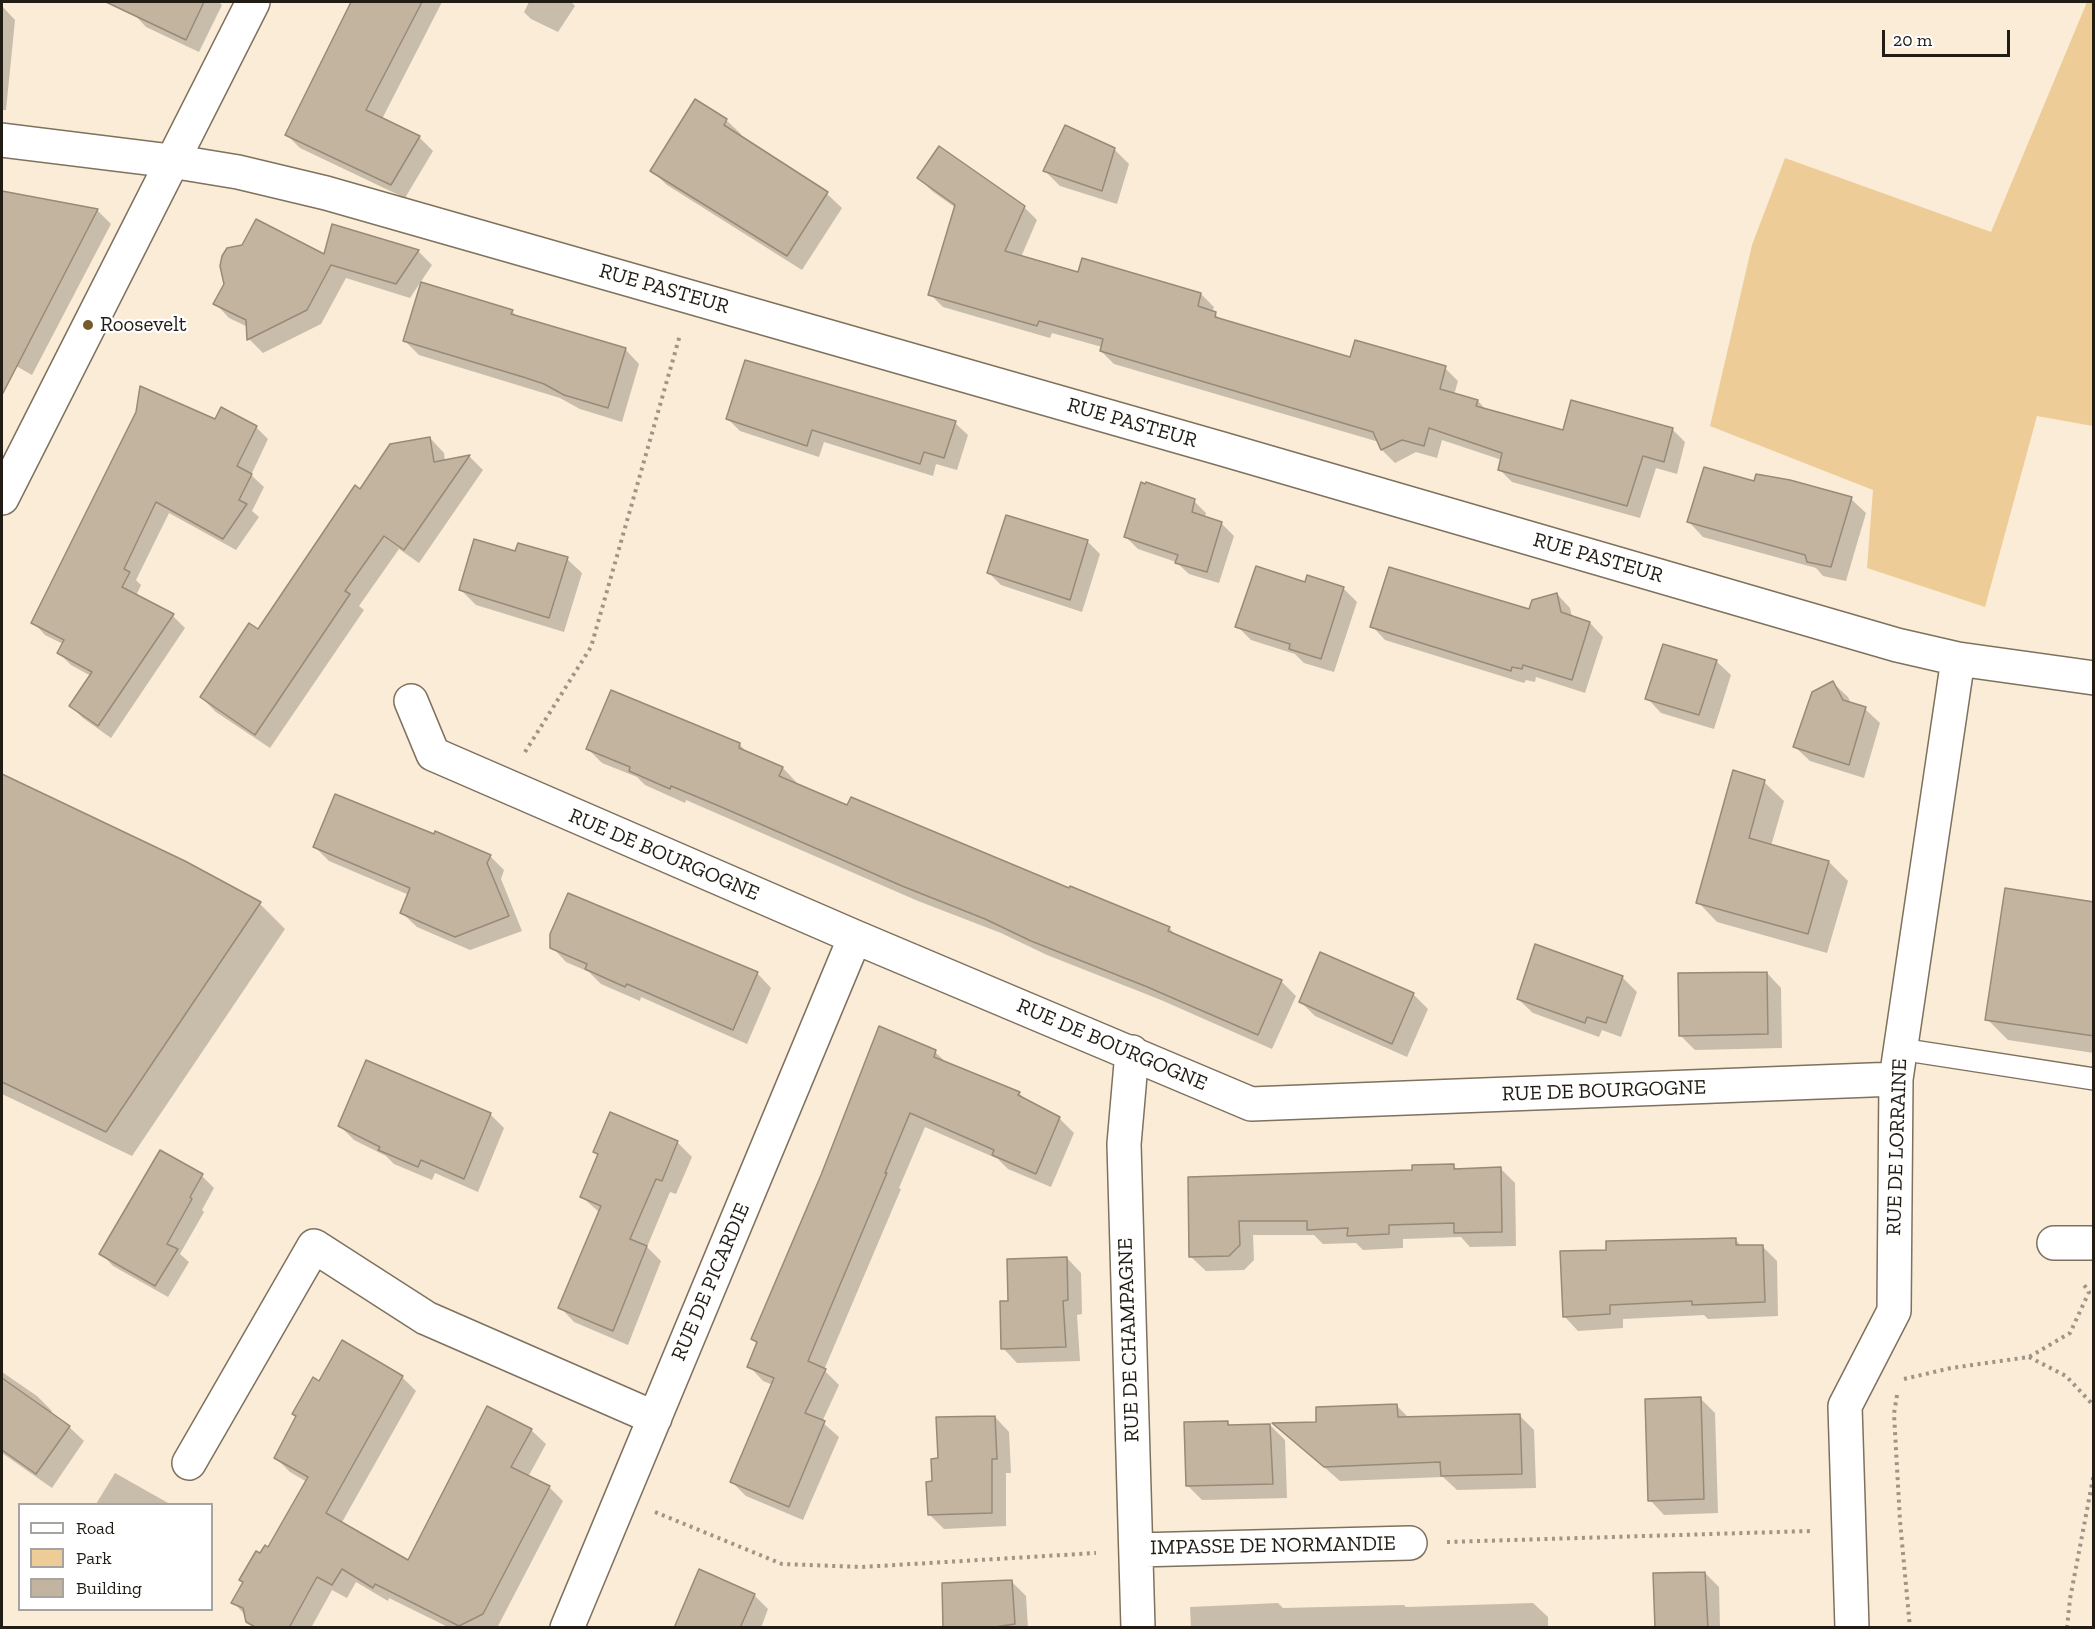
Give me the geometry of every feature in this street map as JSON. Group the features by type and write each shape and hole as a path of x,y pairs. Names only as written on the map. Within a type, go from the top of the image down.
{"street":[{"path":"2,498 252,2"},
{"name":"RUE PASTEUR","path":"2,140 171,161 238,172 326,193 1242,454 1885,642 1958,659 2094,678"},
{"name":"RUE DE LORRAINE","path":"1851,1628 1845,1406 1894,1311 1898,1064 1958,659"},
{"name":"RUE DE BOURGOGNE","path":"411,701 433,754 855,937 1251,1104 1898,1064"},
{"name":"RUE DE PICARDIE","path":"567,1628 855,937"},
{"name":"RUE DE CHAMPAGNE","path":"1131,1052 1124,1144 1138,1628"},
{"path":"2054,1243 2094,1243"},
{"path":"189,1463 314,1246 426,1318 655,1418"},
{"name":"IMPASSE DE NORMANDIE","path":"1136,1550 1410,1543"}],"lane":[{"path":"1898,1064 2094,1079"}],"path":[{"path":"505,786 591,647 690,297"},
{"path":"1899,1380 1951,1368 2029,1357 2070,1333 2089,1292 2054,1243"},
{"path":"2029,1357 2066,1376 2094,1406"},
{"path":"1898,1392 1894,1426 1910,1628"},
{"path":"2067,1628 2070,1599 2094,1473"},
{"path":"622,1496 676,1522 782,1564 861,1567 1136,1550"},
{"path":"1410,1543 1849,1530"}],"green space":[{"path":"2087,2 2094,2 2093,426 2037,416 1985,607 1867,568 1873,490 1710,426 1752,245 1785,158 1991,232"}],"building":[{"path":"106,2 204,2 186,40"},
{"path":"351,2 422,2 366,110 420,136 391,185 285,135"},
{"path":"695,99 727,119 724,125 828,192 787,256 650,171"},
{"path":"1065,125 1115,148 1102,191 1043,171"},
{"path":"939,146 1025,206 1005,251 1078,272 1082,258 1201,293 1198,306 1216,312 1215,317 1350,357 1355,340 1446,366 1440,389 1478,400 1476,406 1563,430 1571,400 1673,428 1664,462 1643,456 1627,506 1498,470 1502,453 1429,428 1424,446 1402,440 1381,450 1373,432 1100,351 1103,339 1039,321 1037,326 928,295 955,205 917,178"},
{"path":"2,191 98,209 2,395"},
{"path":"256,219 324,254 332,224 419,250 396,284 331,265 307,310 247,340 246,320 213,304 224,284 220,266 222,256 227,248 242,245"},
{"path":"421,282 513,310 511,314 626,348 608,408 564,395 544,384 523,377 403,341"},
{"path":"745,360 956,421 944,458 924,452 920,464 812,430 807,446 726,419"},
{"path":"140,386 215,419 221,407 257,426 237,466 252,474 239,500 247,504 223,539 156,502 124,569 130,572 122,587 174,614 98,726 69,706 92,672 57,653 64,640 31,623 136,412"},
{"path":"430,437 434,462 470,455 404,550 384,536 345,591 350,594 255,735 200,697 249,623 258,629 355,485 360,489 390,444"},
{"path":"1704,467 1754,481 1756,474 1790,480 1852,497 1831,567 1807,562 1805,555 1687,522"},
{"path":"1141,482 1195,499 1192,512 1222,522 1207,572 1175,563 1178,555 1124,537"},
{"path":"1006,515 1088,540 1070,600 987,573"},
{"path":"474,539 515,551 518,543 568,557 549,618 459,590"},
{"path":"1256,566 1305,582 1307,575 1344,587 1321,659 1289,649 1290,644 1235,627"},
{"path":"1389,567 1529,609 1532,600 1557,593 1561,612 1590,622 1572,680 1523,665 1522,669 1512,667 1511,671 1370,627"},
{"path":"1663,644 1717,660 1699,715 1645,699"},
{"path":"1833,681 1843,700 1866,707 1849,765 1793,747 1812,692"},
{"path":"611,690 740,743 739,748 783,767 779,776 847,805 851,797 1069,888 1070,886 1170,927 1168,931 1282,980 1258,1035 1145,986 1031,941 985,919 902,886 719,806 671,786 670,789 629,771 630,767 586,749"},
{"path":"1733,770 1765,780 1749,838 1829,861 1808,934 1696,903"},
{"path":"2,774 185,861 261,902 106,1132 2,1082"},
{"path":"335,794 434,834 435,831 491,855 487,863 509,916 455,937 400,913 410,888 313,847"},
{"path":"2005,888 2094,902 2094,1036 1985,1020"},
{"path":"568,893 758,972 733,1030 627,984 625,987 585,969 587,964 550,948 550,934"},
{"path":"1535,944 1623,976 1606,1023 1587,1017 1585,1023 1517,999"},
{"path":"1320,952 1414,993 1392,1044 1299,1002"},
{"path":"1767,972 1768,1034 1679,1036 1678,973"},
{"path":"879,1026 936,1050 934,1057 1020,1092 1018,1095 1060,1117 1036,1174 992,1155 994,1150 910,1113 808,1361 826,1369 805,1413 825,1421 789,1507 730,1482 774,1378 747,1367 757,1342 751,1339 821,1175"},
{"path":"366,1060 491,1113 464,1179 421,1160 418,1167 378,1150 380,1147 338,1126"},
{"path":"610,1112 678,1141 662,1181 656,1179 630,1239 647,1246 613,1331 558,1308 601,1206 580,1197 598,1154 593,1152"},
{"path":"160,1150 203,1174 167,1244 178,1249 155,1286 99,1254"},
{"path":"1454,1164 1454,1169 1501,1167 1502,1232 1454,1233 1454,1223 1389,1225 1389,1234 1347,1236 1348,1228 1307,1230 1307,1221 1239,1221 1240,1245 1229,1256 1189,1257 1188,1177 1412,1170 1412,1165"},
{"path":"1736,1238 1736,1245 1763,1245 1765,1302 1692,1305 1692,1301 1610,1305 1610,1314 1563,1317 1560,1251 1606,1250 1606,1241"},
{"path":"1067,1257 1068,1300 1063,1301 1066,1347 1001,1349 1000,1301 1008,1301 1007,1259"},
{"path":"342,1340 403,1376 326,1513 408,1560 487,1406 532,1429 511,1467 550,1486 483,1614 459,1626 375,1584 373,1588 342,1569 332,1585 317,1577 289,1628 257,1628 246,1622 243,1608 231,1603 243,1582 239,1580 256,1551 260,1553 265,1545 268,1547 308,1477 274,1458 296,1416 292,1414 313,1377 319,1381"},
{"path":"2,1378 70,1426 36,1474 2,1450"},
{"path":"1701,1397 1704,1499 1648,1501 1645,1399"},
{"path":"1397,1404 1398,1417 1520,1414 1522,1474 1441,1476 1440,1462 1324,1467 1272,1423 1316,1422 1316,1407"},
{"path":"995,1416 997,1459 992,1459 992,1513 928,1515 926,1482 932,1481 931,1459 938,1458 936,1417"},
{"path":"1228,1421 1228,1425 1270,1424 1273,1484 1186,1486 1184,1422"},
{"path":"699,1569 755,1594 740,1628 674,1628"},
{"path":"1705,1572 1708,1628 1655,1628 1653,1573"},
{"path":"1012,1580 1015,1624 988,1628 943,1628 942,1583"}],"place":[{"name":"Roosevelt","path":"88,325"}]}
